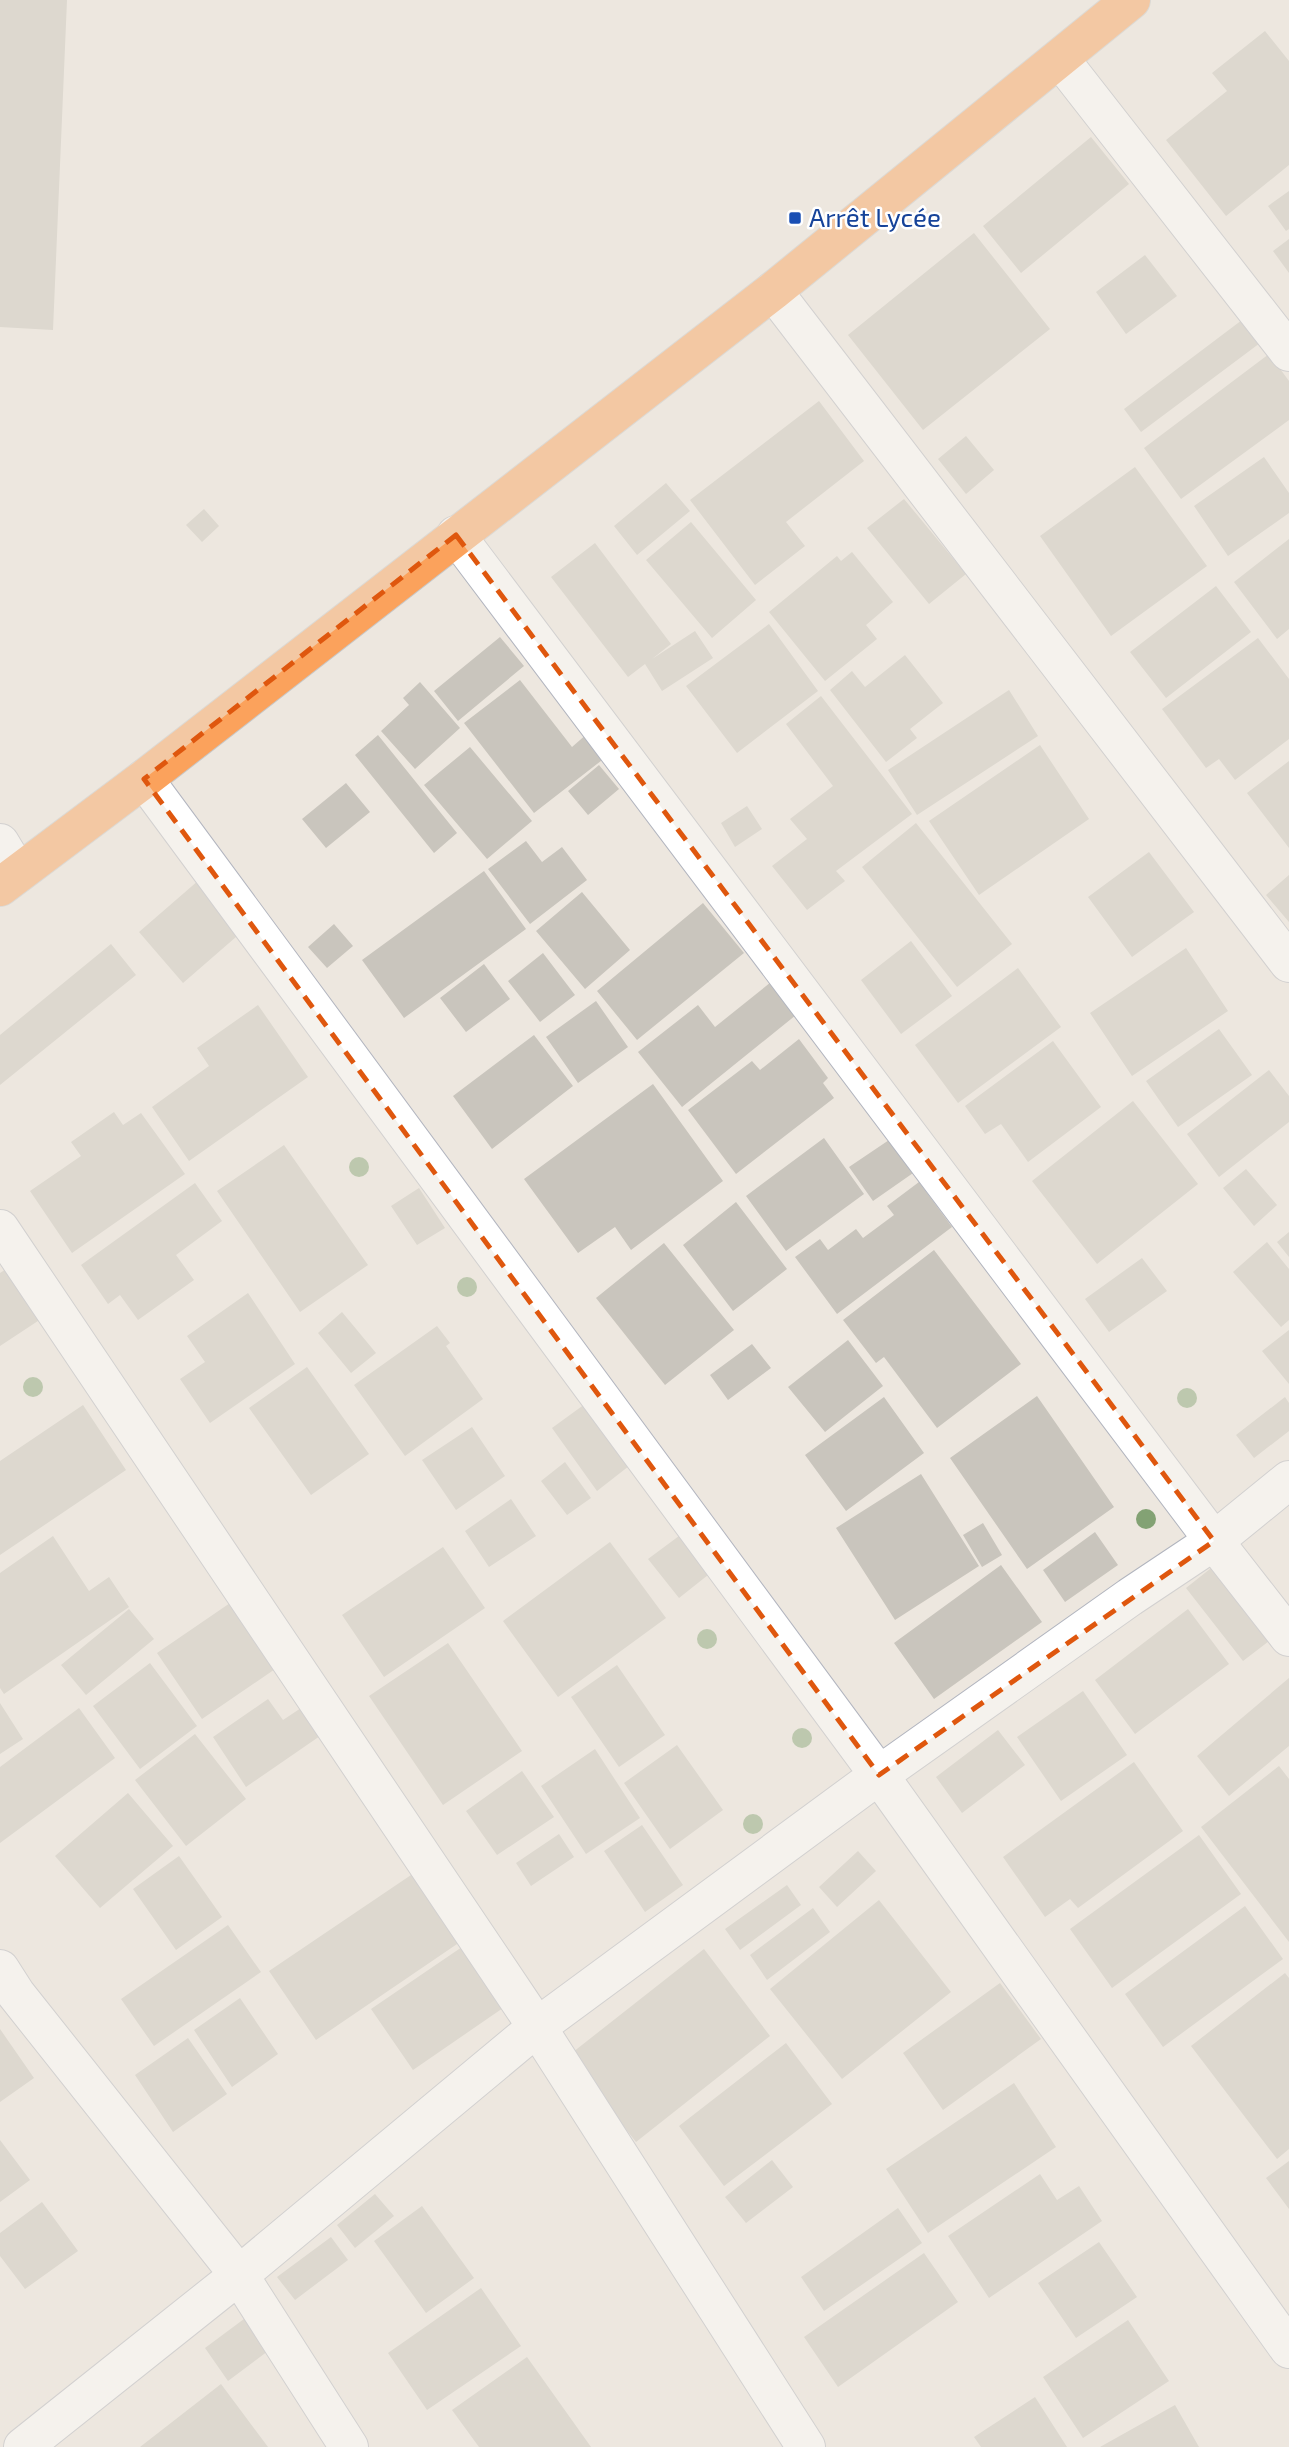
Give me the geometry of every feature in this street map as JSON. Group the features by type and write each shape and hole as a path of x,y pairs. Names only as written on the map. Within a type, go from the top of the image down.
{"highway":[{"path":"6,868 145,779 773,291 1131,0"}],"street":[{"path":"1060,59 1289,352"},
{"path":"773,291 1289,963"},
{"path":"456,535 1289,1637"},
{"path":"145,779 878,1774 1289,2348"},
{"path":"0,1228 537,2027 806,2447"},
{"path":"23,2447 239,2275 537,2027 878,1774 1214,1541 1289,1480"},
{"path":"0,1969 16,1994 239,2275 349,2447"}],"highlighted area":[{"path":"456,535 1214,1541 879,1775 144,779"}],"building":[{"path":"0,0 67,0 53,330 0,327"},
{"path":"1265,31 1289,61 1289,165 1226,216 1166,140 1227,91 1212,73"},
{"path":"1091,137 1129,184 1021,273 983,226"},
{"path":"1289,191 1289,229 1286,231 1268,206"},
{"path":"974,233 1050,329 923,430 848,335"},
{"path":"1289,239 1289,273 1273,251"},
{"path":"1145,255 1177,296 1126,334 1096,292"},
{"path":"1242,320 1260,343 1141,432 1124,409"},
{"path":"1269,354 1289,381 1289,420 1181,499 1144,448"},
{"path":"819,401 864,461 786,522 805,546 755,585 690,500"},
{"path":"966,436 994,470 966,494 938,459"},
{"path":"1264,457 1289,493 1289,513 1228,556 1194,506"},
{"path":"1135,467 1207,566 1111,636 1040,536"},
{"path":"666,483 690,511 637,555 614,526"},
{"path":"904,499 966,574 929,604 867,528"},
{"path":"204,509 219,526 202,542 186,525"},
{"path":"691,522 756,600 712,638 646,560"},
{"path":"1289,539 1289,629 1277,639 1234,582"},
{"path":"595,543 671,644 652,659 695,631 713,658 662,691 645,664 628,677 551,577"},
{"path":"852,552 893,602 866,625 877,639 825,681 769,612 837,556 841,561"},
{"path":"1216,586 1251,632 1166,698 1130,652"},
{"path":"769,624 818,691 737,753 686,686"},
{"path":"500,637 524,666 458,721 434,691"},
{"path":"1258,638 1289,679 1289,739 1235,780 1219,759 1206,768 1162,709"},
{"path":"905,655 943,703 910,729 917,738 886,762 830,690 852,671 865,687"},
{"path":"520,680 572,747 588,733 606,757 534,813 464,723"},
{"path":"420,682 460,728 415,769 381,731 409,705 403,698"},
{"path":"1009,690 1038,736 917,815 888,770"},
{"path":"821,696 912,814 836,871 845,881 807,910 772,866 807,839 790,819 833,786 786,724"},
{"path":"378,735 457,833 434,853 355,755"},
{"path":"1040,745 1089,819 979,895 929,821"},
{"path":"470,747 532,821 487,859 424,785"},
{"path":"1289,761 1289,848 1247,793"},
{"path":"599,765 619,789 588,815 568,791"},
{"path":"346,783 370,812 326,848 302,819"},
{"path":"747,806 762,829 735,847 721,823"},
{"path":"916,823 1012,944 957,987 862,867"},
{"path":"526,841 542,862 562,847 587,880 530,924 488,869"},
{"path":"1149,852 1194,912 1132,957 1088,897"},
{"path":"484,871 526,929 404,1018 362,960"},
{"path":"1289,875 1289,922 1266,895"},
{"path":"199,880 244,930 183,983 139,932"},
{"path":"582,892 630,950 585,989 536,931"},
{"path":"703,903 744,953 637,1040 597,991"},
{"path":"334,924 353,946 327,968 308,947"},
{"path":"911,941 952,996 901,1034 861,980"},
{"path":"111,944 136,975 0,1085 0,1035"},
{"path":"1186,948 1228,1011 1132,1076 1090,1013"},
{"path":"543,953 575,995 540,1022 508,981"},
{"path":"484,964 510,999 466,1032 440,998"},
{"path":"1018,968 1061,1027 958,1103 915,1045"},
{"path":"771,982 796,1015 682,1107 638,1052 698,1005 715,1027"},
{"path":"596,1001 628,1047 578,1083 546,1037"},
{"path":"258,1005 308,1077 189,1161 152,1107 209,1066 197,1048"},
{"path":"1219,1029 1252,1075 1178,1127 1146,1081"},
{"path":"534,1035 573,1086 492,1149 453,1096"},
{"path":"799,1039 828,1078 823,1083 834,1098 736,1174 688,1110 752,1061 760,1070"},
{"path":"1053,1041 1101,1107 1028,1162 1001,1124 985,1134 965,1106"},
{"path":"1269,1070 1289,1096 1289,1122 1219,1177 1187,1134"},
{"path":"653,1084 723,1181 631,1250 615,1227 578,1253 524,1179"},
{"path":"1133,1101 1198,1184 1097,1264 1032,1181"},
{"path":"114,1112 123,1125 141,1113 185,1174 72,1253 30,1191 81,1156 71,1142"},
{"path":"824,1138 864,1194 786,1251 746,1196"},
{"path":"892,1138 916,1171 873,1201 849,1167"},
{"path":"284,1145 368,1265 300,1312 217,1191"},
{"path":"1246,1169 1277,1205 1254,1226 1223,1188"},
{"path":"919,1182 952,1227 837,1314 795,1257 820,1239 828,1250 856,1229 863,1238 894,1215 887,1206"},
{"path":"195,1183 222,1221 176,1255 194,1280 138,1320 120,1295 108,1304 81,1265"},
{"path":"419,1188 445,1228 417,1245 391,1206"},
{"path":"736,1202 787,1269 733,1311 683,1245"},
{"path":"1289,1232 1289,1257 1277,1242"},
{"path":"1267,1242 1289,1269 1289,1320 1281,1327 1233,1272"},
{"path":"664,1243 734,1330 665,1385 596,1298"},
{"path":"934,1250 1021,1364 937,1428 884,1357 876,1363 843,1320"},
{"path":"1142,1258 1167,1291 1109,1332 1085,1299"},
{"path":"14,1264 47,1315 0,1346 0,1273"},
{"path":"248,1293 295,1364 210,1423 180,1379 205,1362 187,1336"},
{"path":"342,1312 376,1353 351,1373 318,1333"},
{"path":"437,1326 450,1343 446,1346 483,1399 405,1456 354,1385"},
{"path":"1289,1330 1289,1384 1262,1351"},
{"path":"848,1340 883,1386 825,1432 788,1387"},
{"path":"752,1344 771,1368 728,1400 710,1375"},
{"path":"307,1367 369,1454 311,1495 249,1408"},
{"path":"1037,1396 1114,1507 1027,1569 950,1458"},
{"path":"884,1397 924,1453 846,1511 805,1455"},
{"path":"1285,1397 1289,1403 1289,1431 1254,1458 1236,1435"},
{"path":"585,1404 629,1466 597,1491 552,1428"},
{"path":"83,1405 126,1470 0,1555 0,1461"},
{"path":"472,1427 505,1476 456,1510 422,1460"},
{"path":"565,1462 591,1498 567,1515 541,1481"},
{"path":"921,1474 979,1566 895,1620 836,1528"},
{"path":"511,1499 536,1536 489,1567 465,1531"},
{"path":"983,1523 1002,1555 982,1567 963,1535"},
{"path":"1095,1532 1118,1565 1065,1602 1043,1570"},
{"path":"53,1536 89,1591 109,1577 129,1607 4,1694 0,1688 0,1573"},
{"path":"679,1536 708,1575 679,1598 648,1559"},
{"path":"610,1542 666,1618 558,1697 503,1621"},
{"path":"443,1547 485,1608 384,1677 342,1615"},
{"path":"1001,1565 1042,1622 934,1699 894,1643"},
{"path":"1215,1565 1273,1638 1243,1661 1186,1588"},
{"path":"233,1601 278,1667 202,1719 157,1653"},
{"path":"129,1609 154,1639 86,1695 61,1665"},
{"path":"1188,1609 1229,1664 1135,1734 1095,1680"},
{"path":"448,1643 522,1751 443,1805 369,1696"},
{"path":"150,1663 197,1726 140,1769 93,1706"},
{"path":"617,1665 665,1735 619,1767 571,1697"},
{"path":"1289,1678 1289,1746 1229,1796 1197,1756"},
{"path":"1083,1691 1127,1755 1061,1801 1017,1737"},
{"path":"268,1699 283,1720 301,1708 320,1736 246,1787 213,1737"},
{"path":"0,1703 23,1739 0,1754"},
{"path":"79,1708 115,1758 0,1843 0,1767"},
{"path":"998,1730 1025,1765 962,1813 936,1777"},
{"path":"195,1734 246,1799 186,1846 135,1780"},
{"path":"677,1745 723,1810 670,1849 624,1783"},
{"path":"595,1749 640,1818 586,1854 541,1786"},
{"path":"1134,1762 1183,1831 1078,1908 1070,1899 1045,1917 1003,1857"},
{"path":"1279,1766 1289,1779 1289,1942 1201,1827"},
{"path":"522,1771 554,1817 497,1855 466,1811"},
{"path":"128,1793 173,1846 100,1908 55,1856"},
{"path":"642,1825 683,1885 645,1912 604,1851"},
{"path":"559,1834 574,1857 531,1886 516,1863"},
{"path":"1199,1835 1241,1894 1112,1988 1070,1929"},
{"path":"858,1851 876,1871 837,1907 819,1887"},
{"path":"179,1856 222,1917 176,1950 133,1889"},
{"path":"414,1873 460,1942 316,2040 269,1971"},
{"path":"787,1885 801,1905 740,1950 725,1929"},
{"path":"879,1900 951,1992 842,2079 770,1989"},
{"path":"1245,1906 1283,1959 1163,2047 1125,1994"},
{"path":"813,1908 830,1932 767,1980 750,1955"},
{"path":"228,1925 261,1972 154,2046 121,1999"},
{"path":"462,1947 503,2008 413,2070 371,2009"},
{"path":"704,1949 770,2036 636,2142 568,2056"},
{"path":"1285,1973 1289,1978 1289,2149 1277,2159 1191,2046"},
{"path":"1000,1983 1041,2039 943,2110 903,2053"},
{"path":"240,1998 278,2054 232,2087 194,2030"},
{"path":"0,2029 34,2078 0,2102"},
{"path":"188,2038 227,2094 173,2132 135,2075"},
{"path":"786,2043 832,2104 724,2186 679,2126"},
{"path":"1014,2083 1056,2147 928,2233 886,2169"},
{"path":"0,2140 30,2180 0,2202"},
{"path":"772,2160 793,2187 746,2223 725,2197"},
{"path":"1289,2161 1289,2209 1266,2178"},
{"path":"1040,2174 1057,2200 1079,2186 1102,2221 989,2298 948,2236"},
{"path":"375,2194 394,2216 355,2248 337,2225"},
{"path":"42,2202 78,2251 25,2289 0,2256 0,2233"},
{"path":"422,2206 474,2278 426,2313 374,2241"},
{"path":"898,2208 922,2243 824,2311 801,2277"},
{"path":"331,2237 348,2260 295,2300 277,2277"},
{"path":"1099,2242 1137,2297 1076,2338 1038,2283"},
{"path":"924,2253 958,2302 838,2387 804,2337"},
{"path":"481,2288 521,2346 427,2410 388,2353"},
{"path":"248,2316 272,2348 228,2381 205,2348"},
{"path":"1128,2320 1169,2381 1083,2438 1043,2377"},
{"path":"527,2357 591,2447 479,2447 452,2410"},
{"path":"221,2384 268,2447 140,2447"},
{"path":"1035,2397 1067,2447 981,2447 974,2437"},
{"path":"1175,2405 1199,2447 1100,2447"}],"place":[{"name":"Arrêt Lycée","path":"795,218"}]}
